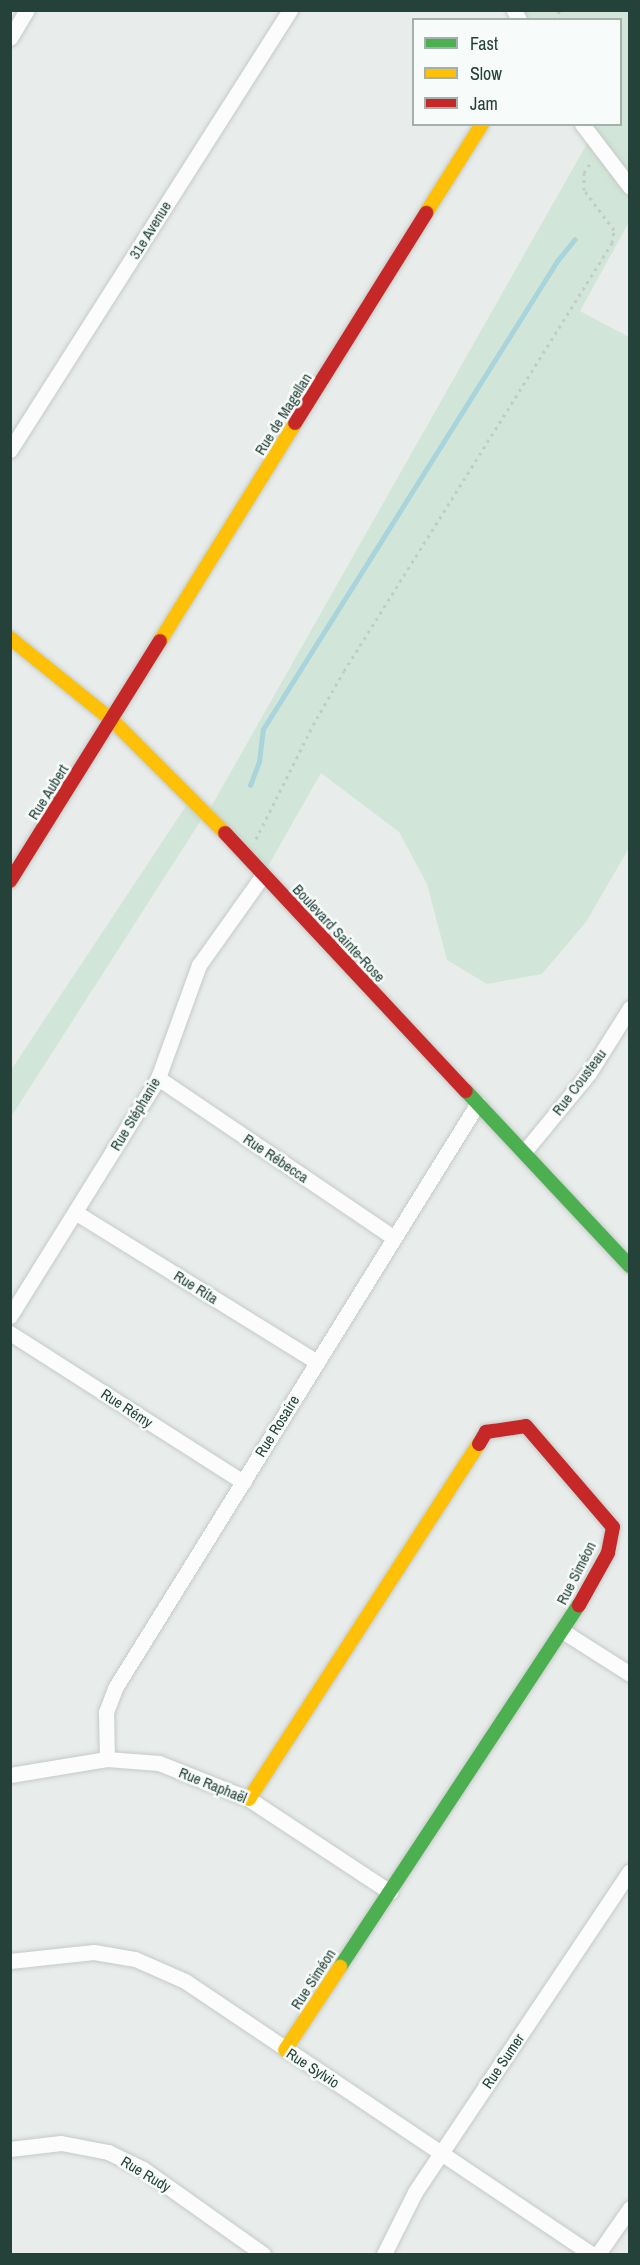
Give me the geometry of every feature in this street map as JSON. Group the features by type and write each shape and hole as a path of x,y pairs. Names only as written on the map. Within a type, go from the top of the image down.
{"street":[{"path":"10,38 27,10"},
{"name":"31e Avenue","path":"10,450 290,10"},
{"name":"Rue de Magellan","path":"112,721 481,126"},
{"path":"583,126 601,153 630,187"},
{"name":"Boulevard Sainte-Rose","path":"10,638 112,721 246,856 630,1266"},
{"name":"Rue Aubert","path":"10,881 112,721"},
{"name":"Rue Stéphanie","path":"10,1316 158,1078 199,965 263,875"},
{"name":"Rue Cousteau","path":"525,1152 589,1073 630,1008"},
{"name":"Rue Rébecca","path":"158,1078 394,1238"},
{"name":"Rue Rosaire","path":"107,1759 106,1712 115,1688 477,1103"},
{"name":"Rue Rita","path":"75,1212 317,1362"},
{"name":"Rue Rémy","path":"10,1333 243,1482"},
{"name":"Rue Siméon","path":"249,1799 486,1432 526,1426 613,1527 608,1553 564,1632 285,2050"},
{"path":"564,1632 630,1674"},
{"name":"Rue Raphaël","path":"10,1774 107,1759 159,1763 249,1799 390,1892"},
{"name":"Rue Sumer","path":"384,2254 416,2192 630,1871"},
{"name":"Rue Sylvio","path":"10,1961 94,1953 135,1959 185,1981 592,2254"},
{"name":"Rue Rudy","path":"10,2150 61,2143 108,2152 144,2169 263,2254"},
{"path":"598,2254 630,2208"}],"path":[{"path":"246,856 339,680 612,243 614,230 584,190 583,181 589,166 601,153"}],"green space":[{"path":"519,11 629,11 629,222 580,311 629,337 629,848 586,922 542,974 487,984 447,960 427,884 399,832 321,773 263,875 207,814 593,133 589,126 622,126 622,18 523,18"},
{"path":"190,800 205,814 11,1117 11,1070"}],"waterway":[{"path":"250,785 259,761 263,729 557,261 575,239"}],"traffic: fast":[{"path":"466,1091 630,1266"},
{"path":"340,1967 579,1605"}],"traffic: slow":[{"path":"426,213 481,126"},
{"path":"160,641 295,423"},
{"path":"10,638 113,721 225,833"},
{"path":"249,1799 479,1444"},
{"path":"285,2050 340,1967"}],"traffic: jam":[{"path":"295,423 426,213"},
{"path":"10,881 160,641"},
{"path":"225,833 466,1091"},
{"path":"479,1444 486,1432 526,1426 613,1527 608,1553 579,1605"}]}
